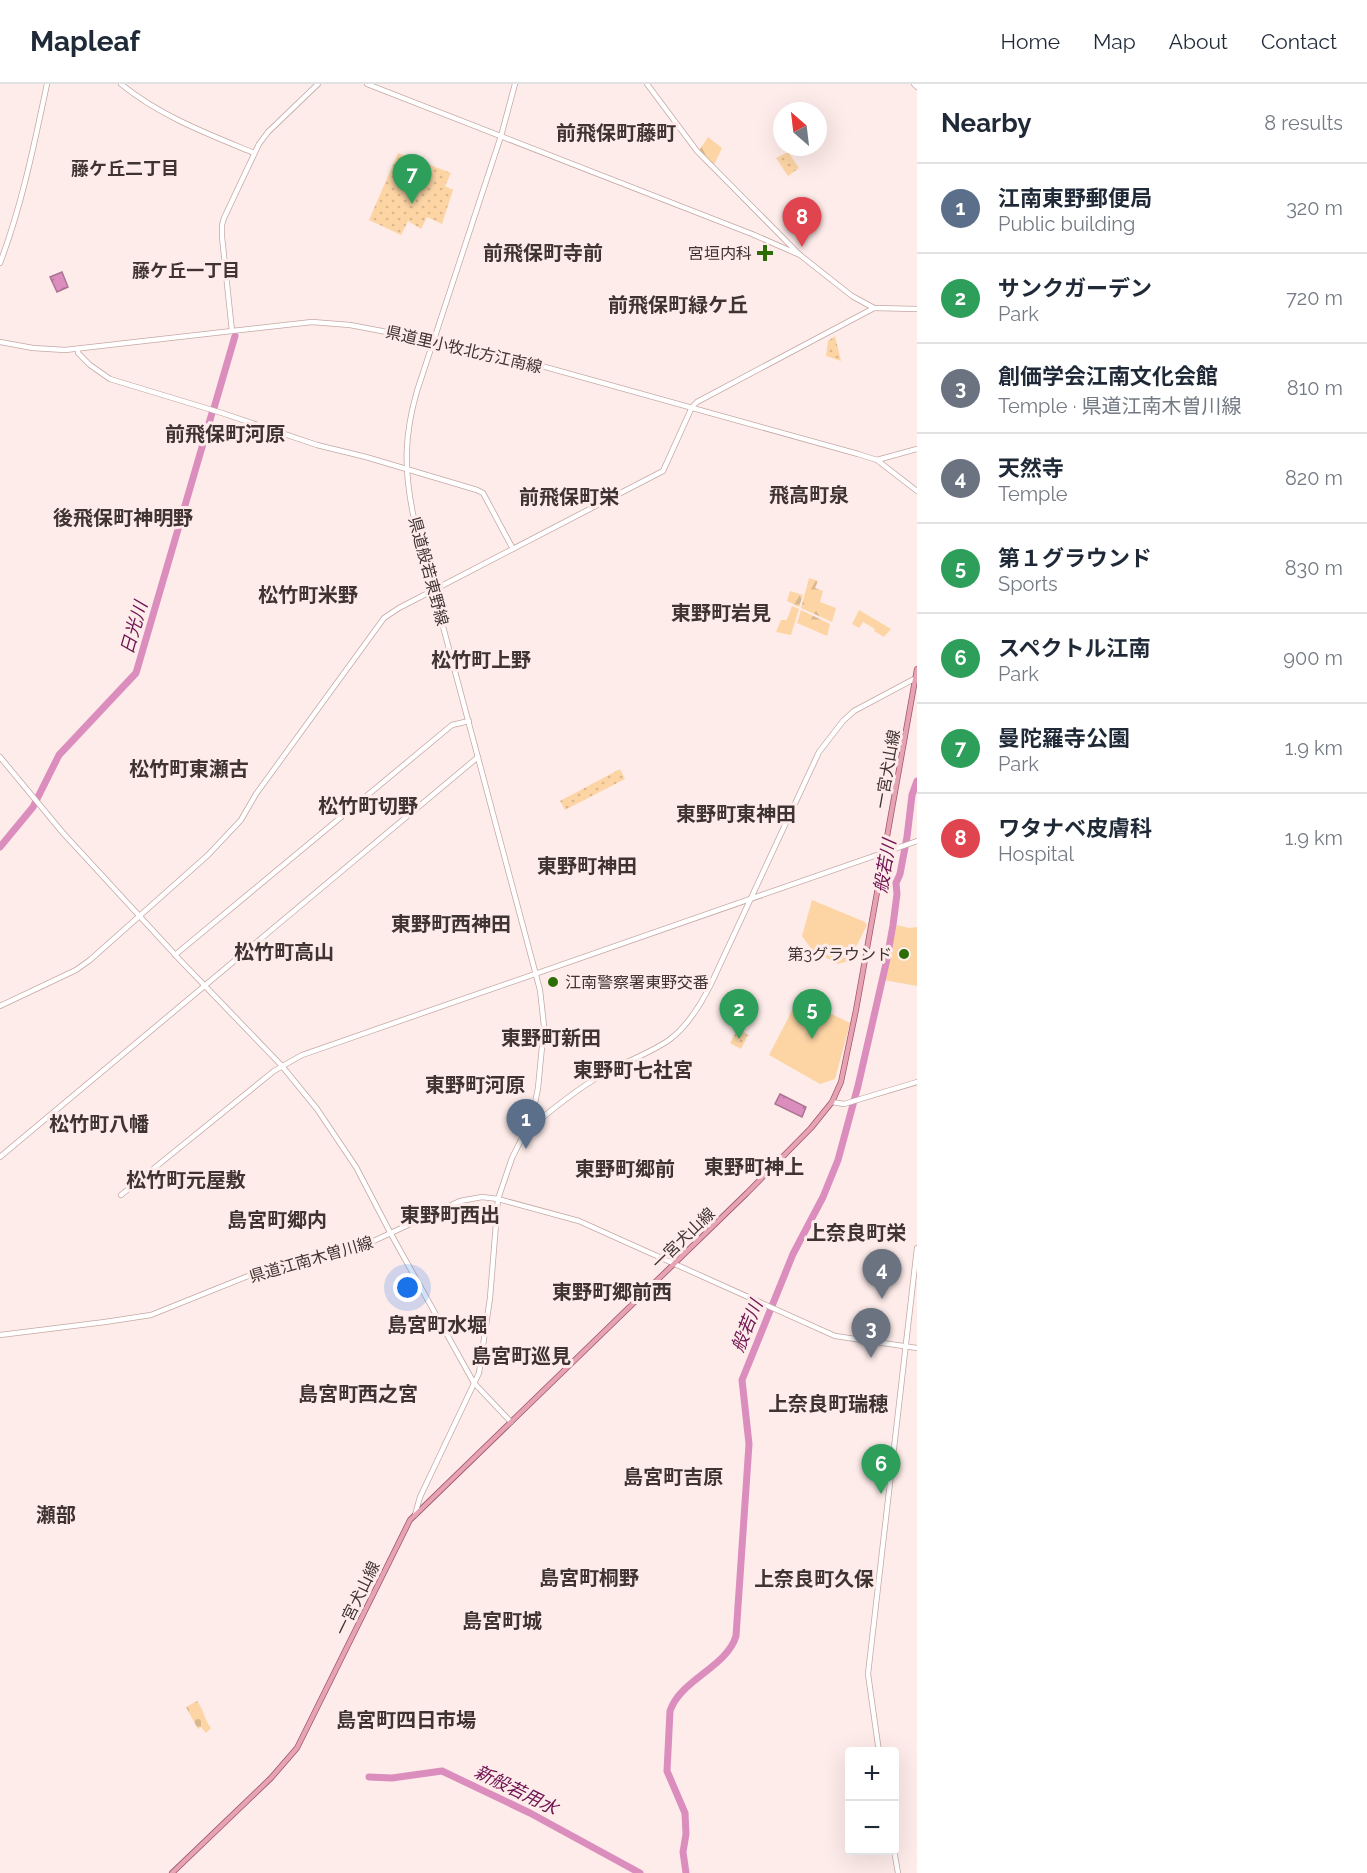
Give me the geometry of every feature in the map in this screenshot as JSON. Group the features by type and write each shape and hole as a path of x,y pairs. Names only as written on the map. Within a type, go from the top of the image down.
{"main road":[{"name":"一宮犬山線","path":"172,1873 271,1779 297,1748 406,1526 414,1515 675,1264 811,1128 832,1102 841,1082 917,669"}],"street":[{"path":"0,263 9,241 27,177 47,84"},
{"path":"121,84 175,119 254,153"},
{"path":"232,331 222,225 254,153 268,132 318,84"},
{"path":"367,84 800,255"},
{"name":"県道般若東野線","path":"414,1515 420,1497 474,1383 480,1364 490,1298 498,1199 512,1158 532,1118 538,1088 544,1026 536,973 435,589 413,514 406,468 409,418 501,136 515,84"},
{"path":"647,84 697,151 800,255 852,296 874,308 917,309"},
{"path":"0,1006 84,964 208,855 242,820 256,794 379,623 399,608 663,471 692,407 708,396 874,308"},
{"name":"県道里小牧北方江南線","path":"0,342 43,349 78,349 307,323 334,322 488,351 877,460"},
{"path":"78,349 78,353 90,365 110,379 317,445 406,468 483,493 513,549"},
{"path":"877,460 917,449"},
{"path":"877,460 917,490"},
{"path":"526,1131 576,1090 672,1038 702,1001 819,752 843,720 854,711 916,678"},
{"path":"175,955 452,725 469,721"},
{"path":"0,757 63,833 175,955 282,1066 317,1109 356,1167 474,1383 511,1422"},
{"path":"0,1158 478,757"},
{"path":"120,1195 282,1066 317,1048 917,842"},
{"path":"832,1102 844,1104 917,1082"},
{"name":"県道江南木曽川線","path":"0,1335 151,1315 258,1272 350,1249 391,1234 460,1201 482,1197 498,1199 579,1221 835,1336 917,1348"},
{"path":"878,1747 868,1674 917,1248"},
{"path":"895,1855 898,1873"}],"green space":[{"path":"708,137 722,148 713,167 698,152"},
{"path":"398,153 451,173 445,186 453,190 442,224 427,217 421,229 408,221 401,235 369,220"},
{"path":"791,156 799,168 788,176 776,158"},
{"path":"835,336 841,361 826,356 828,341"},
{"path":"809,578 818,581 815,588 823,591 820,602 836,608 832,622 801,608"},
{"path":"790,591 803,595 799,607 787,601"},
{"path":"792,606 799,609 791,635 776,632 781,620 787,620"},
{"path":"801,610 830,624 827,636 797,623"},
{"path":"859,610 891,629 884,637 863,622 859,628 852,624"},
{"path":"620,769 625,779 565,810 560,801"},
{"path":"812,900 865,922 867,925 849,961 838,964 813,951 802,936"},
{"name":"第3グラウンド","path":"897,925 917,927 917,986 884,980"},
{"path":"798,999 850,1023 835,1079 820,1084 769,1055"},
{"path":"738,1029 748,1035 741,1049 730,1043"},
{"path":"197,1701 211,1728 206,1733 201,1727 198,1729 186,1707"}],"water":[{"path":"62,272 68,287 57,292 50,277"},
{"path":"780,1094 806,1107 802,1117 775,1104"}],"waterway":[{"name":"日光川","path":"214,408 235,336"},
{"name":"日光川","path":"0,847 33,807 59,755 136,673 212,413"},
{"name":"般若川","path":"686,1873 683,1852 686,1834 685,1813 667,1771 670,1711 675,1700 723,1656 731,1647 736,1636 749,1444 742,1380 793,1254 823,1197 838,1160 858,1086 887,959 897,894 896,883 900,874 912,795 917,781"},
{"name":"新般若用水","path":"369,1777 392,1778 442,1771 530,1813 640,1873"}],"place":[{"name":"曼陀羅寺公園","path":"412,204"},
{"name":"ワタナベ皮膚科","path":"802,247"},
{"name":"宮垣内科","path":"765,253"},
{"name":"第3グラウンド","path":"904,954"},
{"name":"江南警察署東野交番","path":"553,982"},
{"name":"サンクガーデン","path":"739,1039"},
{"name":"第１グラウンド","path":"812,1039"},
{"name":"江南東野郵便局","path":"526,1149"},
{"name":"天然寺","path":"882,1299"},
{"name":"創価学会江南文化会館","path":"871,1358"},
{"name":"スペクトル江南","path":"881,1494"}],"district":[{"name":"前飛保町藤町","path":"616,133"},
{"name":"藤ケ丘二丁目","path":"125,169"},
{"name":"前飛保町寺前","path":"543,253"},
{"name":"藤ケ丘一丁目","path":"186,271"},
{"name":"前飛保町緑ケ丘","path":"678,305"},
{"name":"前飛保町河原","path":"225,434"},
{"name":"飛高町泉","path":"809,495"},
{"name":"前飛保町栄","path":"569,497"},
{"name":"後飛保町神明野","path":"123,518"},
{"name":"松竹町米野","path":"308,595"},
{"name":"東野町岩見","path":"721,613"},
{"name":"松竹町上野","path":"481,660"},
{"name":"松竹町東瀬古","path":"189,769"},
{"name":"松竹町切野","path":"368,806"},
{"name":"東野町東神田","path":"736,814"},
{"name":"東野町神田","path":"587,866"},
{"name":"東野町西神田","path":"451,924"},
{"name":"松竹町高山","path":"284,952"},
{"name":"東野町新田","path":"551,1038"},
{"name":"東野町七社宮","path":"633,1070"},
{"name":"東野町河原","path":"475,1085"},
{"name":"松竹町八幡","path":"99,1124"},
{"name":"東野町神上","path":"754,1167"},
{"name":"東野町郷前","path":"625,1169"},
{"name":"松竹町元屋敷","path":"186,1180"},
{"name":"東野町西出","path":"450,1215"},
{"name":"島宮町郷内","path":"277,1220"},
{"name":"上奈良町栄","path":"856,1233"},
{"name":"東野町郷前西","path":"612,1292"},
{"name":"島宮町水堀","path":"437,1325"},
{"name":"島宮町巡見","path":"521,1356"},
{"name":"島宮町西之宮","path":"358,1394"},
{"name":"上奈良町瑞穂","path":"828,1404"},
{"name":"島宮町吉原","path":"673,1477"},
{"name":"瀬部","path":"56,1515"},
{"name":"島宮町桐野","path":"589,1578"},
{"name":"上奈良町久保","path":"814,1579"},
{"name":"島宮町城","path":"502,1621"},
{"name":"島宮町四日市場","path":"406,1720"}]}
